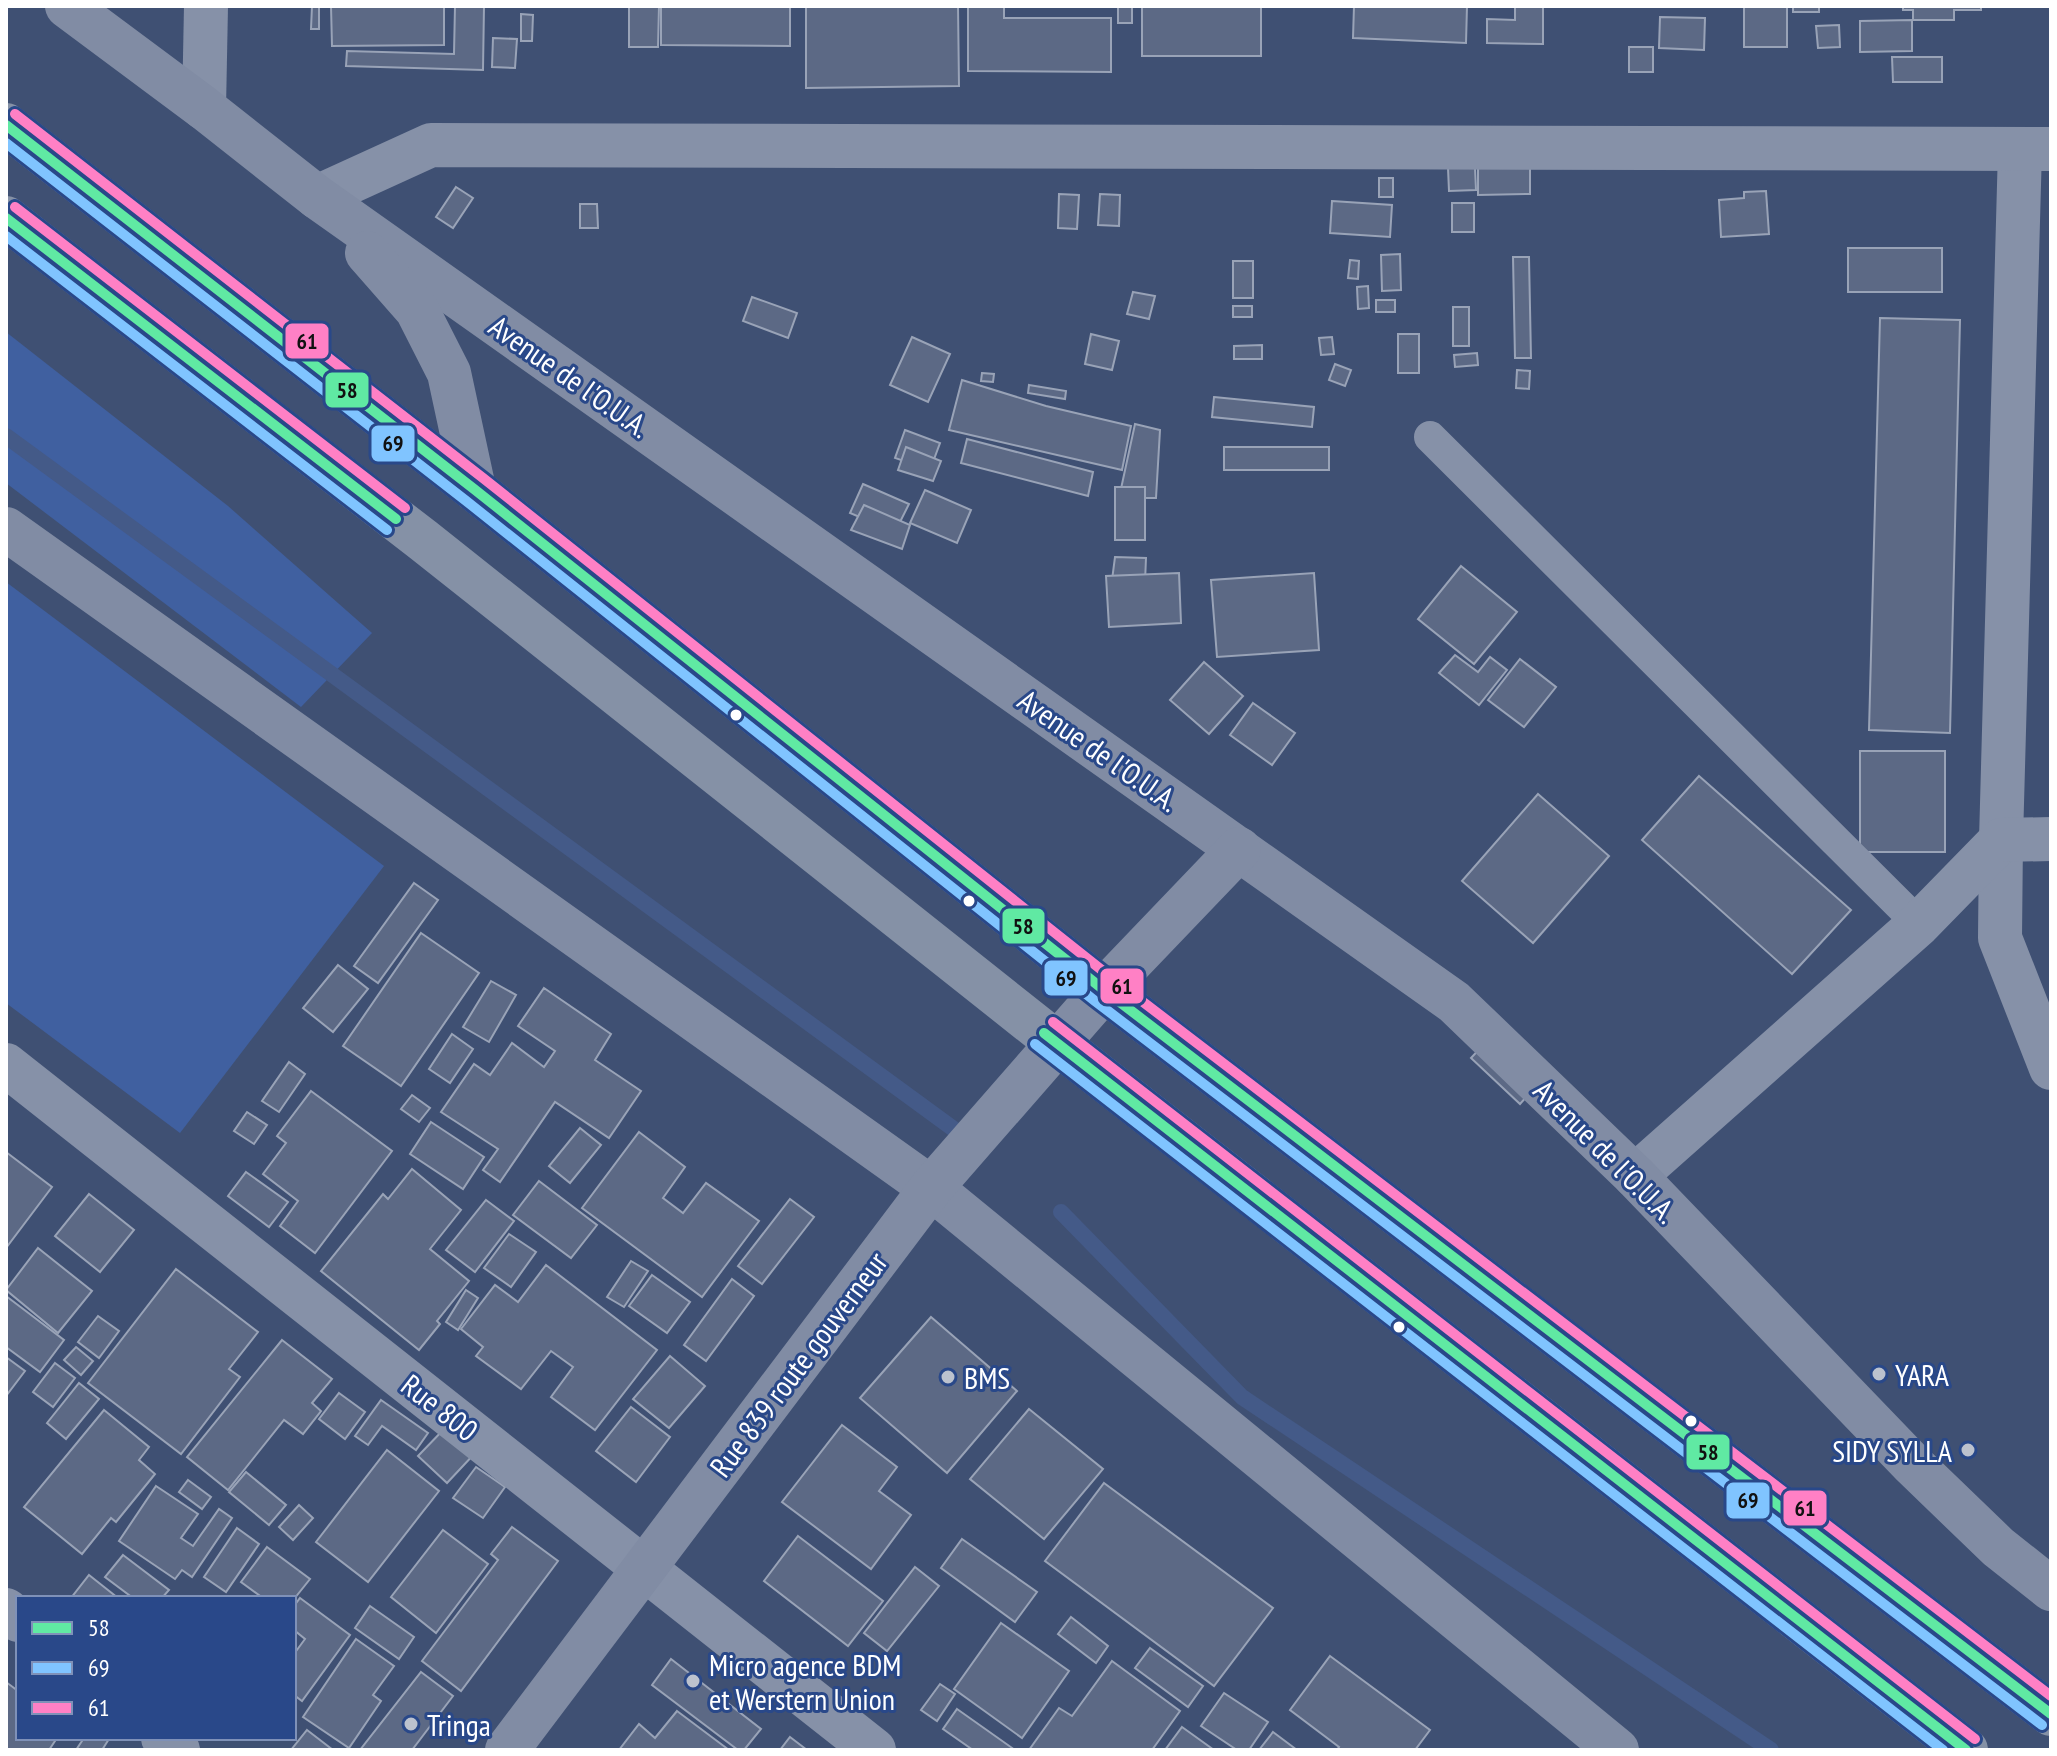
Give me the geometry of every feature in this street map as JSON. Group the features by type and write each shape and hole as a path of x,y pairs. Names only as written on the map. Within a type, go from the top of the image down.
{"highway":[{"path":"6,125 474,489 1104,990 2051,1714"},
{"path":"6,218 423,540 1057,1043 1966,1750"}],"street":[{"name":"Avenue de l'O.U.A.","path":"67,6 317,197 1454,1002 1635,1176 1913,1465 1998,1547 2048,1582"},
{"path":"204,108 206,6"},
{"path":"474,489 449,373 417,310 317,197 431,145 2036,149 2001,840 2000,938 2051,1068"},
{"path":"6,529 931,1188 1617,1750"},
{"path":"1635,1176 1919,924 2001,840 2051,839"},
{"name":"Rue 839 route gouverneur","path":"507,1750 931,1188 1104,990 1239,849"},
{"name":"Rue 800","path":"6,1065 874,1750"}],"lane":[{"path":"1430,437 1919,924"}],"shaded area":[{"path":"6,332 228,506 372,633 301,707 6,483"},
{"path":"6,582 384,866 180,1133 6,1003"}],"building":[{"path":"312,6 319,6 319,29 311,29"},
{"path":"331,6 444,6 444,45 332,46"},
{"path":"455,6 484,6 483,70 346,66 347,51 454,54"},
{"path":"629,6 659,6 658,47 629,47"},
{"path":"661,6 790,6 790,46 661,45"},
{"path":"806,6 958,6 959,86 806,88"},
{"path":"968,6 1004,6 1004,18 1111,18 1111,72 968,71"},
{"path":"1118,6 1132,6 1132,23 1118,23"},
{"path":"1142,6 1261,6 1261,56 1142,56"},
{"path":"1354,6 1467,6 1466,43 1353,38"},
{"path":"1515,6 1543,6 1543,44 1487,43 1487,19 1515,20"},
{"path":"1744,6 1787,6 1787,47 1744,47"},
{"path":"1793,6 1819,6 1819,12 1793,12"},
{"path":"1903,6 1981,6 1981,10 1954,10 1954,20 1913,20 1913,10 1903,10"},
{"path":"521,14 533,15 532,41 521,41"},
{"path":"1660,17 1705,18 1704,50 1659,48"},
{"path":"1912,20 1912,51 1860,52 1860,21"},
{"path":"1839,25 1840,47 1818,48 1816,26"},
{"path":"493,38 517,39 515,68 492,67"},
{"path":"1629,47 1653,47 1653,72 1629,72"},
{"path":"1892,57 1942,57 1942,82 1893,82"},
{"path":"1530,166 1530,194 1478,195 1478,167"},
{"path":"1448,168 1475,168 1476,190 1449,191"},
{"path":"1379,178 1393,178 1393,197 1379,197"},
{"path":"456,187 473,198 453,228 436,217"},
{"path":"1766,191 1769,234 1721,237 1719,200 1744,198 1744,192"},
{"path":"1059,194 1079,195 1077,229 1058,228"},
{"path":"1100,194 1120,195 1119,226 1098,225"},
{"path":"1332,201 1392,205 1390,237 1330,233"},
{"path":"1452,203 1474,203 1474,232 1452,232"},
{"path":"580,204 597,204 598,228 580,228"},
{"path":"1848,248 1942,248 1942,292 1848,292"},
{"path":"1400,254 1401,290 1382,291 1381,255"},
{"path":"1513,257 1529,257 1531,358 1515,358"},
{"path":"1350,260 1359,261 1358,279 1348,278"},
{"path":"1233,261 1253,261 1253,298 1233,298"},
{"path":"1368,286 1369,308 1358,309 1357,287"},
{"path":"1133,292 1155,296 1149,319 1127,314"},
{"path":"752,297 797,313 788,338 743,321"},
{"path":"1376,300 1395,300 1395,312 1376,312"},
{"path":"1233,306 1252,306 1252,317 1233,317"},
{"path":"1453,307 1469,307 1469,346 1453,346"},
{"path":"1880,318 1960,320 1950,733 1869,730"},
{"path":"1091,334 1119,341 1112,370 1085,364"},
{"path":"1398,334 1419,334 1419,373 1398,373"},
{"path":"912,337 950,354 928,402 890,385"},
{"path":"1332,337 1334,354 1321,355 1319,338"},
{"path":"1262,345 1262,359 1234,359 1234,346"},
{"path":"1477,353 1478,365 1455,367 1454,355"},
{"path":"1335,364 1351,370 1345,386 1329,380"},
{"path":"1517,370 1530,371 1529,389 1516,388"},
{"path":"982,373 994,374 993,382 981,381"},
{"path":"962,380 1046,406 1131,426 1122,470 949,430"},
{"path":"1029,385 1066,391 1065,399 1028,393"},
{"path":"1214,397 1314,407 1312,427 1212,417"},
{"path":"1135,424 1160,430 1156,498 1119,498"},
{"path":"905,430 940,443 930,470 895,458"},
{"path":"967,439 1093,472 1088,496 961,463"},
{"path":"906,447 941,461 933,481 898,470"},
{"path":"1224,447 1329,447 1329,470 1224,470"},
{"path":"863,484 909,504 895,532 850,513"},
{"path":"1115,487 1145,487 1145,540 1115,540"},
{"path":"925,490 971,510 957,543 910,523"},
{"path":"864,505 910,525 902,549 851,530"},
{"path":"1115,557 1146,558 1145,582 1112,580"},
{"path":"1461,566 1517,612 1474,664 1418,619"},
{"path":"1179,573 1181,623 1109,627 1106,576"},
{"path":"1314,573 1319,650 1217,657 1211,580"},
{"path":"1455,655 1478,672 1490,657 1507,670 1479,705 1439,673"},
{"path":"1520,659 1556,687 1524,727 1488,700"},
{"path":"1204,662 1243,696 1209,734 1170,700"},
{"path":"1253,703 1295,733 1272,765 1230,735"},
{"path":"1860,751 1945,751 1945,852 1860,852"},
{"path":"1699,776 1851,910 1792,974 1642,840"},
{"path":"1538,794 1609,856 1533,943 1462,881"},
{"path":"414,883 438,900 378,983 354,966"},
{"path":"421,933 479,973 401,1086 343,1046"},
{"path":"338,965 368,989 333,1032 303,1008"},
{"path":"491,981 516,995 489,1042 463,1027"},
{"path":"544,988 611,1034 595,1060 641,1091 609,1138 555,1102 500,1182 483,1170 498,1149 441,1112 474,1064 490,1075 512,1043 544,1067 555,1051 518,1026"},
{"path":"452,1034 473,1049 450,1083 429,1069"},
{"path":"1486,1042 1535,1087 1520,1104 1471,1058"},
{"path":"289,1062 305,1074 279,1112 262,1101"},
{"path":"311,1091 392,1151 315,1253 280,1226 298,1201 263,1174 286,1143 277,1136"},
{"path":"412,1095 430,1108 419,1122 401,1109"},
{"path":"247,1112 267,1125 254,1144 234,1131"},
{"path":"431,1122 484,1157 463,1189 410,1154"},
{"path":"580,1128 601,1145 570,1183 549,1166"},
{"path":"639,1132 685,1167 663,1198 683,1213 706,1183 759,1221 702,1297 582,1208"},
{"path":"6,1152 52,1187 6,1248"},
{"path":"412,1169 461,1210 430,1249 469,1281 437,1321 440,1324 419,1350 321,1271 383,1194 388,1199"},
{"path":"246,1172 288,1202 269,1227 228,1196"},
{"path":"539,1181 597,1225 571,1258 513,1215"},
{"path":"89,1194 134,1230 100,1272 55,1236"},
{"path":"790,1199 814,1217 762,1284 738,1266"},
{"path":"486,1200 514,1221 475,1272 446,1250"},
{"path":"509,1234 536,1252 511,1287 484,1268"},
{"path":"38,1248 92,1291 58,1333 6,1290"},
{"path":"631,1261 648,1271 624,1307 607,1297"},
{"path":"546,1265 657,1350 595,1430 551,1397 573,1367 551,1351 521,1389 476,1356 483,1347 461,1329 495,1285 518,1302"},
{"path":"176,1269 258,1332 229,1369 240,1377 181,1454 88,1383"},
{"path":"652,1275 690,1302 667,1333 629,1306"},
{"path":"732,1279 754,1296 706,1361 684,1345"},
{"path":"466,1290 478,1298 458,1330 446,1322"},
{"path":"6,1296 64,1340 40,1372 6,1347"},
{"path":"98,1316 119,1331 99,1358 78,1342"},
{"path":"931,1317 1017,1391 947,1473 860,1398"},
{"path":"282,1340 332,1379 312,1403 321,1411 303,1434 284,1420 228,1490 187,1457"},
{"path":"76,1347 93,1361 81,1375 64,1360"},
{"path":"670,1356 705,1386 669,1428 633,1399"},
{"path":"6,1357 25,1371 6,1396"},
{"path":"55,1363 75,1378 53,1407 33,1392"},
{"path":"79,1383 99,1399 66,1439 47,1423"},
{"path":"339,1393 365,1412 345,1439 319,1419"},
{"path":"381,1400 428,1433 416,1450 382,1426 368,1445 355,1436"},
{"path":"631,1407 670,1437 636,1482 596,1451"},
{"path":"1029,1409 1103,1469 1044,1539 970,1479"},
{"path":"104,1410 149,1447 139,1460 155,1474 116,1522 111,1518 82,1554 24,1507"},
{"path":"842,1425 897,1467 879,1491 911,1515 871,1569 782,1502"},
{"path":"447,1426 476,1452 447,1483 418,1456"},
{"path":"387,1450 439,1491 368,1582 316,1542"},
{"path":"476,1467 505,1487 483,1518 453,1498"},
{"path":"246,1472 286,1505 269,1525 229,1492"},
{"path":"188,1480 211,1497 202,1509 179,1492"},
{"path":"1104,1483 1273,1608 1214,1686 1045,1561"},
{"path":"156,1486 198,1514 181,1538 193,1546 219,1509 232,1518 192,1577 182,1570 175,1579 119,1541"},
{"path":"299,1505 313,1518 293,1540 279,1527"},
{"path":"512,1527 558,1561 461,1691 422,1661 498,1560 491,1554"},
{"path":"237,1528 259,1544 226,1592 204,1577"},
{"path":"443,1530 488,1564 436,1633 391,1597"},
{"path":"798,1536 883,1601 848,1646 764,1581"},
{"path":"962,1539 1037,1592 1015,1622 941,1568"},
{"path":"267,1547 310,1579 296,1596 260,1596 241,1582"},
{"path":"123,1555 169,1590 164,1596 130,1596 105,1577"},
{"path":"915,1567 939,1586 887,1651 864,1633"},
{"path":"89,1575 115,1596 73,1596"},
{"path":"300,1598 350,1635 302,1701 296,1696 296,1651 305,1639 296,1632 296,1603"},
{"path":"370,1606 414,1637 399,1659 355,1628"},
{"path":"1071,1617 1108,1646 1096,1663 1058,1634"},
{"path":"1001,1623 1069,1671 1022,1738 954,1689"},
{"path":"356,1639 394,1666 373,1695 381,1701 349,1748 303,1717"},
{"path":"1150,1648 1203,1686 1188,1707 1135,1668"},
{"path":"1330,1656 1430,1730 1415,1750 1337,1750 1339,1747 1290,1710"},
{"path":"671,1659 761,1729 744,1750 738,1750 652,1685"},
{"path":"1112,1661 1180,1711 1152,1750 1029,1750 1059,1708 1072,1716"},
{"path":"421,1672 453,1696 412,1750 360,1750"},
{"path":"6,1682 16,1690 16,1740 56,1740 49,1750 6,1750"},
{"path":"940,1684 955,1694 937,1721 921,1710"},
{"path":"1224,1693 1268,1722 1249,1750 1237,1750 1201,1726"},
{"path":"957,1709 1015,1750 973,1750 943,1729"},
{"path":"677,1711 729,1750 619,1750 639,1724 655,1738"},
{"path":"1182,1727 1214,1750 1165,1750"},
{"path":"307,1730 333,1750 291,1750"},
{"path":"1273,1732 1297,1750 1259,1750"},
{"path":"790,1737 807,1750 780,1750"},
{"path":"83,1740 108,1740 102,1750 76,1750"}],"waterway":[{"path":"6,436 955,1130"},
{"path":"1061,1212 1242,1397 1771,1750"}],"transit line":[{"name":"61","path":"15,114 483,478 1113,979 2051,1696"},
{"name":"58","path":"6,125 474,489 1104,990 2051,1714"},
{"name":"69","path":"6,143 465,500 1095,1001 2042,1725"},
{"name":"61","path":"15,207 405,508"},
{"name":"58","path":"6,218 396,519"},
{"name":"69","path":"6,236 387,530"},
{"name":"61","path":"1053,1022 1975,1739"},
{"name":"58","path":"1044,1033 1966,1750"},
{"name":"69","path":"1035,1044 1943,1750"}],"place":[{"name":"YARA","path":"1879,1374"},
{"name":"BMS","path":"948,1377"},
{"name":"SIDY SYLLA","path":"1968,1450"},
{"name":"Micro agence BDM et Werstern Union","path":"693,1681"},
{"name":"Tringa","path":"411,1724"}]}
